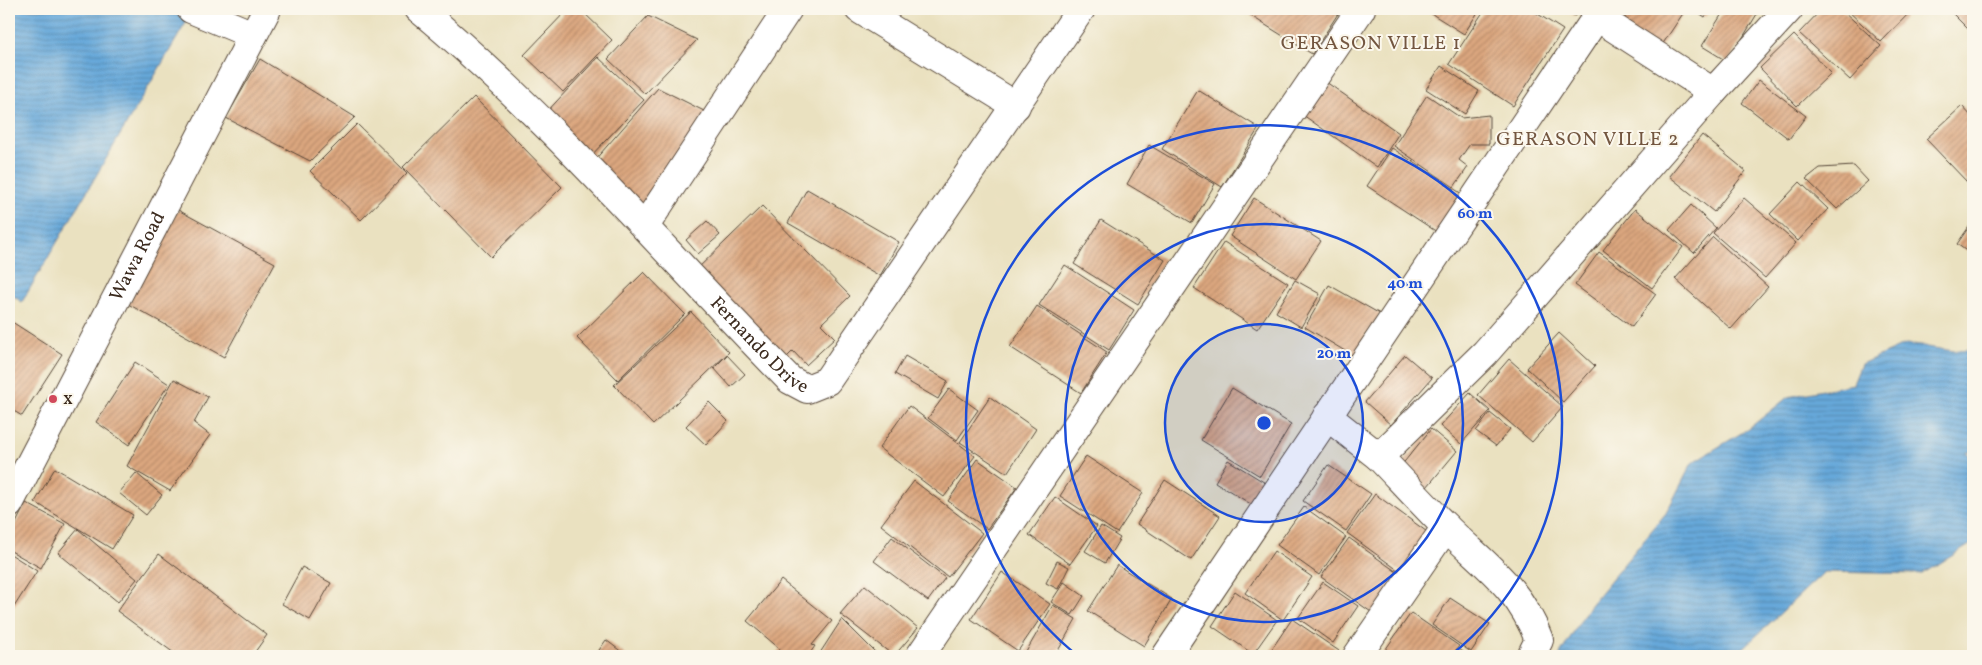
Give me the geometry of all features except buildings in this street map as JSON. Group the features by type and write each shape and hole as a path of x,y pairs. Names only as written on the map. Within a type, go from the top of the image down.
{"street":[{"path":"191,9 254,35"},
{"name":"Wawa Road","path":"9,504 267,9"},
{"name":"Fernando Drive","path":"419,9 498,80 645,226 708,297 790,380 807,389 827,381 1082,9"},
{"path":"645,226 788,9"},
{"path":"860,9 1016,106"},
{"path":"920,656 1361,9"},
{"path":"1379,457 1485,353 1713,92 1789,9"},
{"path":"1166,656 1600,13 1713,92"},
{"path":"1327,416 1379,457 1446,527 1513,590 1530,616 1539,640 1531,656"},
{"path":"1358,656 1446,527"}],"water":[{"path":"9,9 194,9 22,302 9,293"},
{"path":"1906,344 1954,351 1973,350 1973,451 1967,452 1973,461 1973,543 1922,574 1824,572 1735,656 1559,656 1590,605 1666,513 1692,463 1748,429 1788,397 1853,384 1861,364"}],"place":[{"name":"x","path":"53,399"}],"district":[{"name":"GERASON VILLE 1","path":"1371,44"},
{"name":"GERASON VILLE 2","path":"1588,140"}]}
